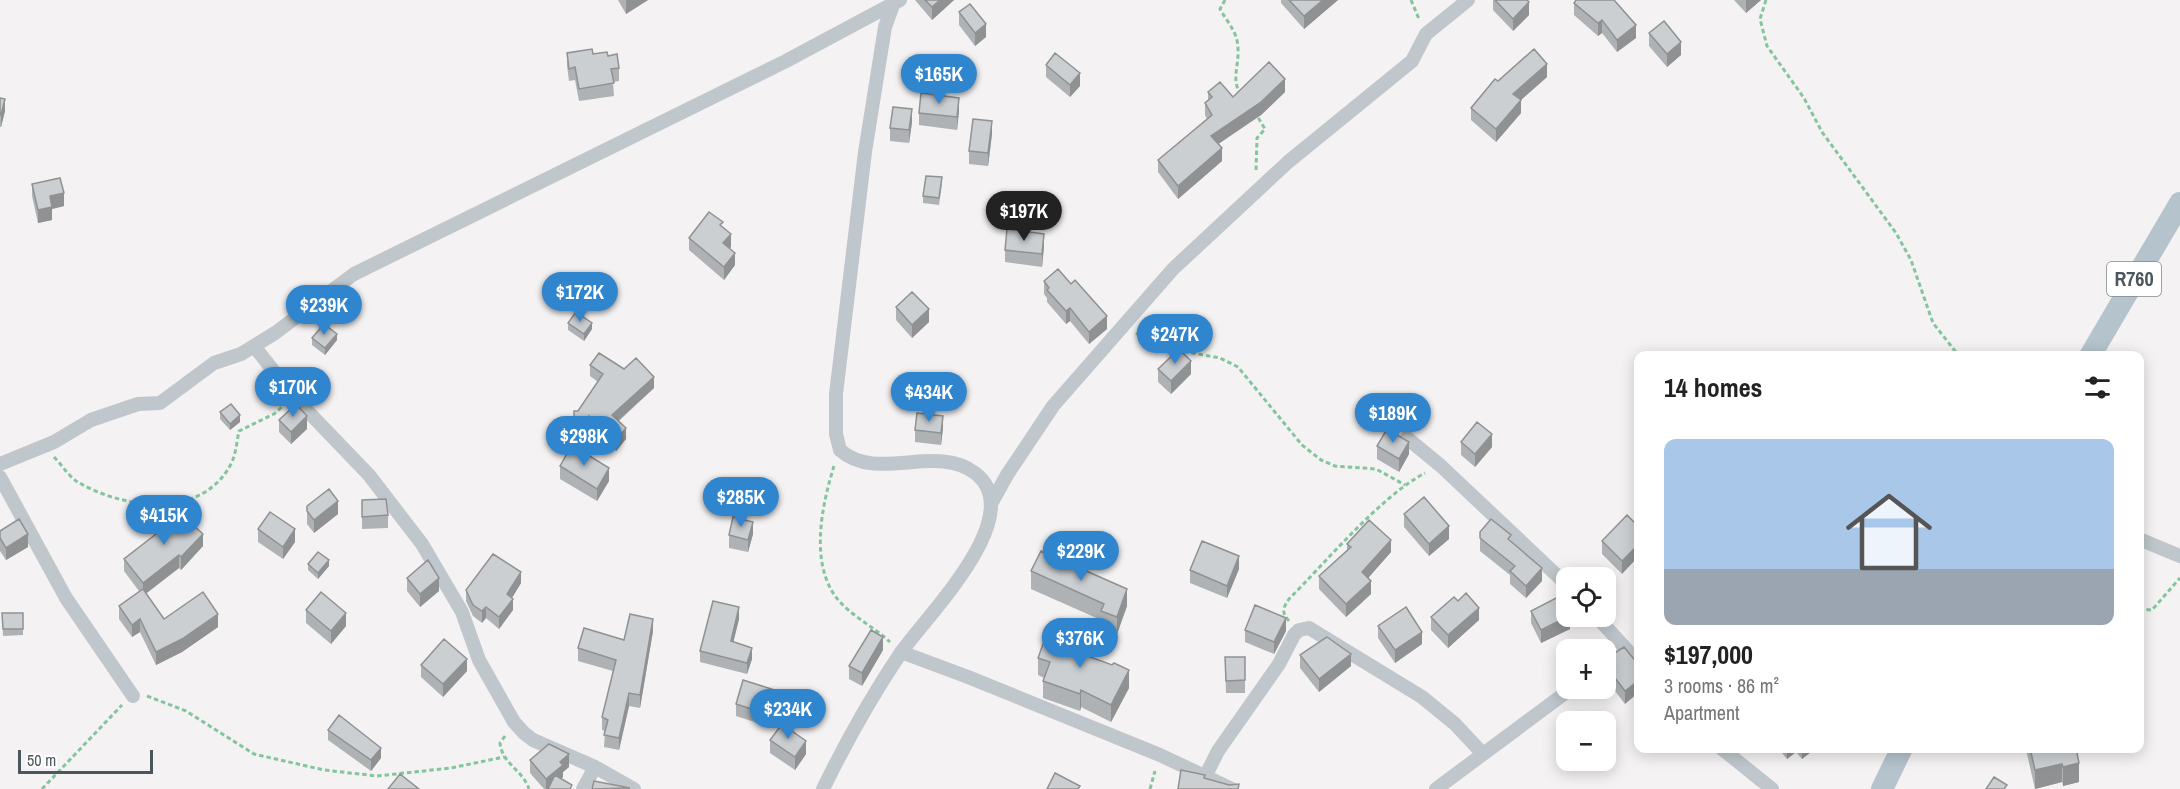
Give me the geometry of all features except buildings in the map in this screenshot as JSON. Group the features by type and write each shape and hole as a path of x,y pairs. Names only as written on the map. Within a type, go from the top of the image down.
{"main road":[{"name":"R760","path":"2093,351 2180,203"},
{"path":"1882,789 1900,753"}],"street":[{"path":"823,789 846,742 901,652 956,584 987,526 992,502 1007,475 1053,406 1123,323 1173,269 1288,162 1412,61 1426,34 1468,0"},
{"path":"0,464 45,446 91,420 138,404 160,403 214,363 241,354 254,346 354,274 897,2"},
{"path":"897,2 885,27 865,152 836,394 836,434 840,450 860,463 944,462 963,466 976,473 988,486 992,502"},
{"path":"254,346 294,397 369,475 439,569 462,612 479,660 514,722 533,740 595,767 634,789"},
{"path":"1407,438 1441,466 1556,575"},
{"path":"0,477 66,598 133,696"},
{"path":"2144,541 2180,556"},
{"path":"1606,627 1634,658"},
{"path":"1206,775 1218,751 1280,664 1289,643 1299,630 1308,628 1422,697 1455,724 1483,754"},
{"path":"1616,655 1625,648"},
{"path":"901,652 969,677 1160,755 1232,789"},
{"path":"1436,789 1557,699"},
{"path":"1727,753 1772,789"},
{"path":"583,789 595,767"}],"path":[{"path":"1225,0 1220,9 1235,35 1239,49 1235,83 1241,96"},
{"path":"1411,0 1426,34"},
{"path":"1766,0 1760,19 1767,46 1804,98 1821,132 1896,233 1911,260 1933,323 1955,351"},
{"path":"1252,110 1265,129 1257,138 1255,153 1257,192"},
{"path":"1123,323 1154,346 1220,358 1238,366 1302,445 1321,460 1335,466 1376,469 1405,485"},
{"path":"45,446 74,479 112,499 161,505 190,500 207,490 232,462 239,430 245,425 274,414 294,397"},
{"path":"840,450 827,489 821,520 825,574 833,593 845,607 901,652"},
{"path":"1299,630 1283,614 1282,609 1289,599 1405,485 1441,466"},
{"path":"2144,609 2152,610 2180,578"},
{"path":"42,789 83,743 133,696 147,696 186,711 254,754 324,770 377,776 451,768 504,757"},
{"path":"514,722 500,743 504,757 529,789"},
{"path":"1150,789 1160,755"}]}
